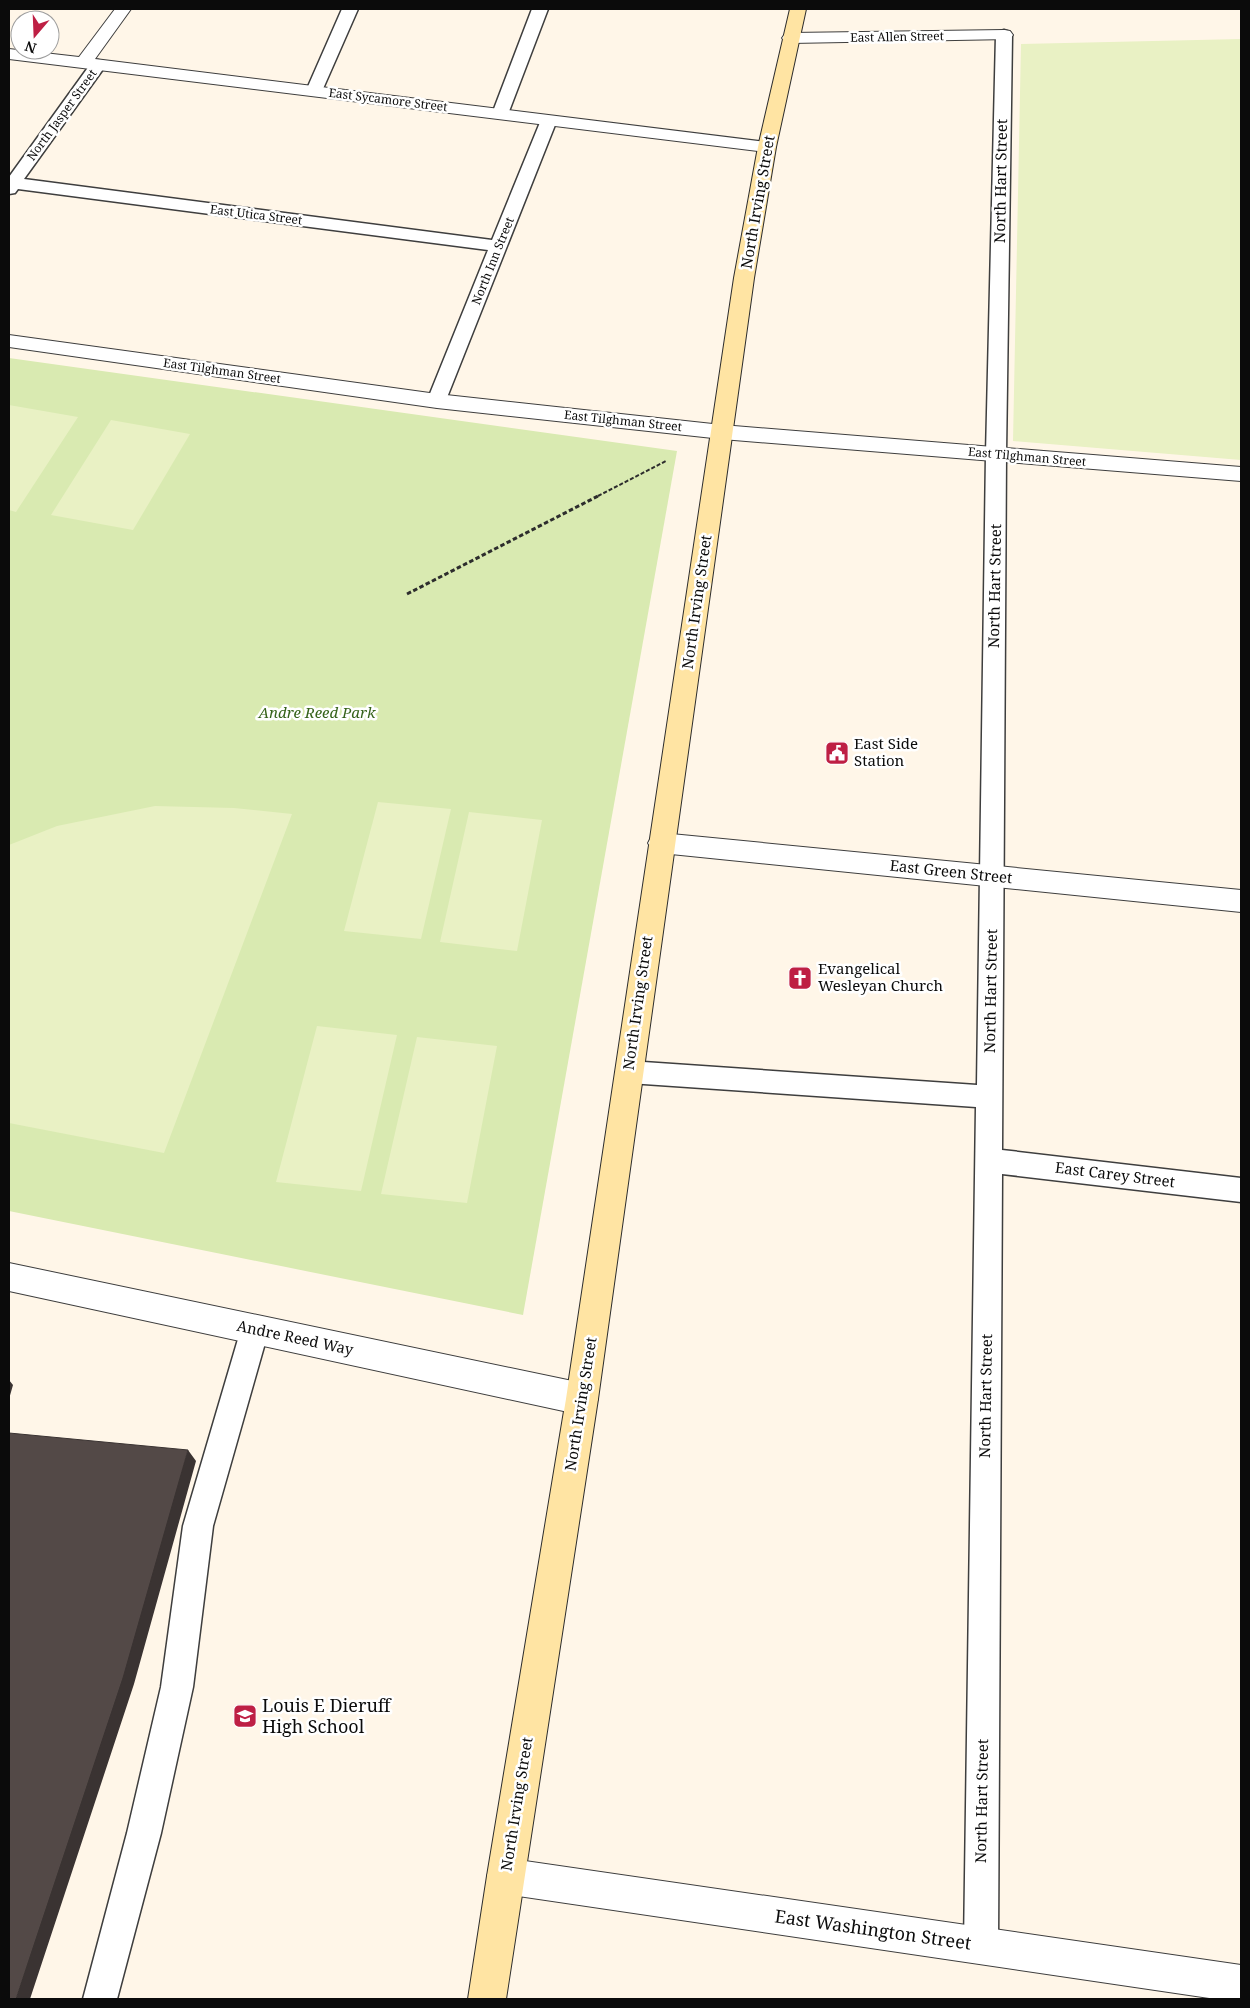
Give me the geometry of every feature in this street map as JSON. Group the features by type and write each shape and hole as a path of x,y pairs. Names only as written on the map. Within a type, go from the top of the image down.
{"main road":[{"name":"North Irving Street","path":"487,1999 582,1399 744,278 767,147 798,9"}],"street":[{"name":"North Jasper Street","path":"91,64 123,9"},
{"name":"East Allen Street","path":"791,38 1004,35"},
{"name":"East Sycamore Street","path":"9,54 767,147"},
{"name":"East Tilghman Street","path":"9,341 437,401 722,432 1241,474"},
{"name":"East Green Street","path":"661,843 1241,901"},
{"name":"Andre Reed Way","path":"9,1277 582,1399"},
{"name":"East Washington Street","path":"505,1876 1241,1984"}],"lane":[{"path":"314,91 350,9"},
{"path":"500,114 540,9"},
{"name":"North Hart Street","path":"981,1946 996,454 1004,35"},
{"name":"North Jasper Street","path":"11,186 91,64"},
{"name":"North Inn Street","path":"437,401 548,120"},
{"name":"East Utica Street","path":"11,186 498,246"},
{"path":"629,1072 990,1097"},
{"name":"East Carey Street","path":"988,1160 1241,1190"},
{"path":"100,1999 144,1833 178,1687 198,1526 255,1329"}],"path":[{"path":"407,594 722,432"}],"green space":[{"path":"1241,39 1241,460 1013,441 1021,44"},
{"name":"Andre Reed Park","path":"9,358 677,451 523,1315 9,1211"},
{"path":"9,405 78,417 16,512 9,510"},
{"path":"111,420 190,434 133,530 51,515"},
{"path":"378,802 451,809 421,939 344,931"},
{"path":"155,806 234,808 292,814 164,1153 9,1123 9,845 57,826"},
{"path":"469,812 542,820 517,951 440,942"},
{"path":"317,1026 397,1035 361,1191 276,1182"},
{"path":"417,1037 497,1046 467,1203 381,1194"}],"building":[{"path":"9,1433 188,1450 123,1678 16,1999 9,1999"}],"place":[{"name":"East Side Station","path":"837,753"},
{"name":"Evangelical Wesleyan Church","path":"800,978"},
{"name":"Louis E Dieruff High School","path":"245,1716"}]}
